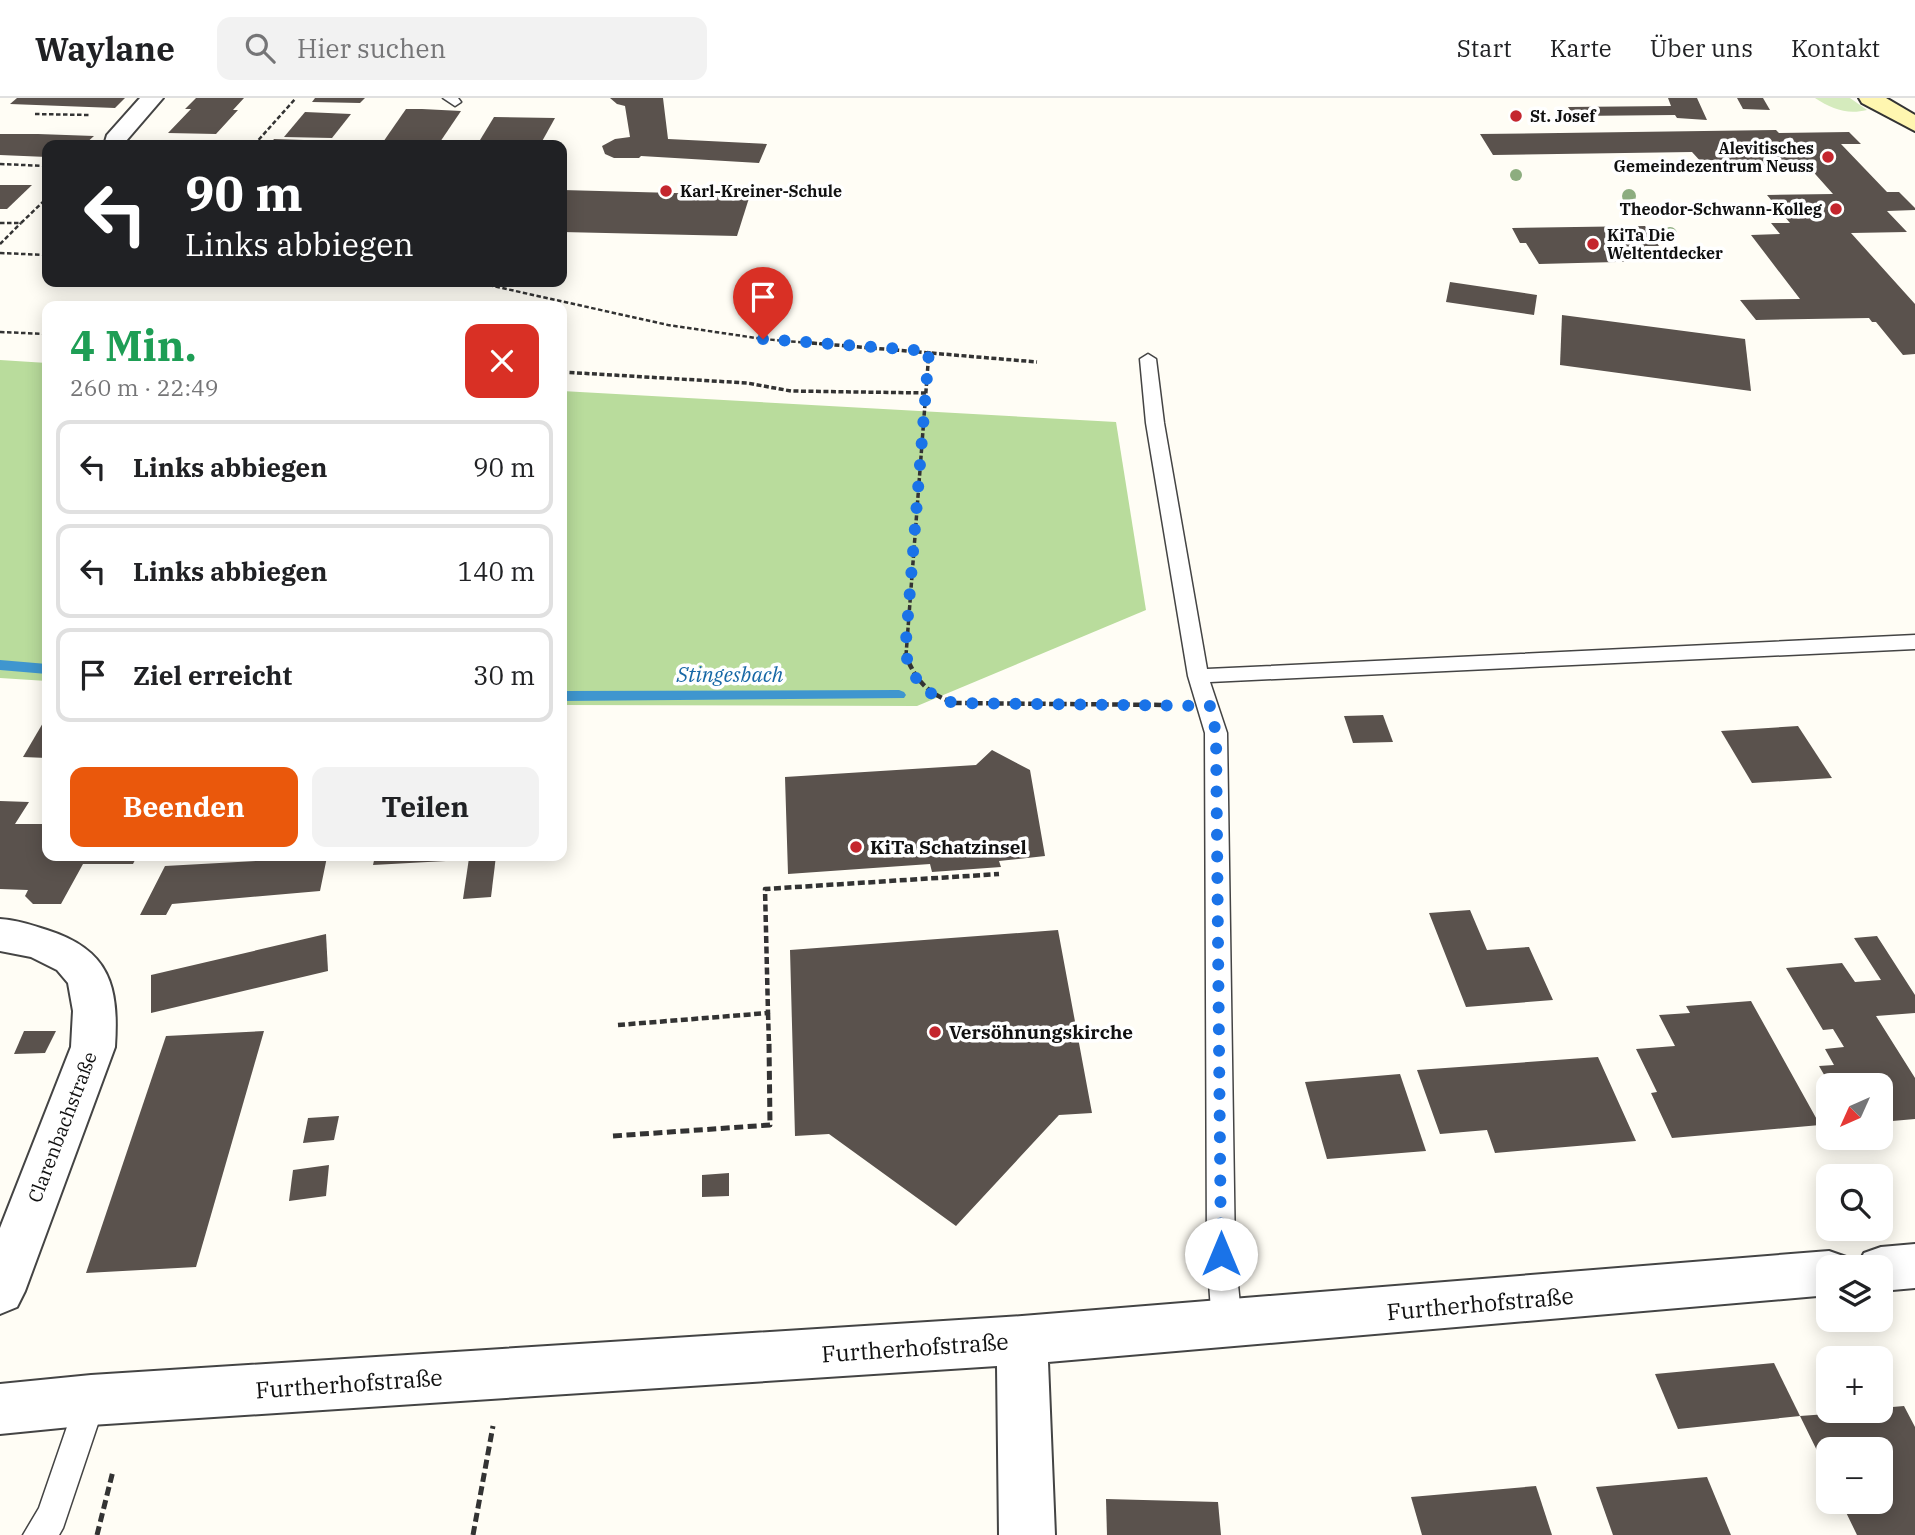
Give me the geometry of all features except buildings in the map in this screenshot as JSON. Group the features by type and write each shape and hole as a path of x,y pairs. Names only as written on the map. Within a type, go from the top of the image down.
{"main road":[{"path":"1870,98 1915,124"}],"street":[{"path":"115,140 152,98"},
{"name":"Clarenbachstraße","path":"0,935 10,935 63,950 88,976 97,1010 93,1047 0,1291"},
{"path":"1893,1268 1915,1266"},
{"name":"Furtherhofstraße","path":"0,1409 91,1400 1227,1325 1816,1274"},
{"path":"1022,1340 1027,1535"}],"lane":[{"path":"1148,359 1155,424 1198,676 1210,706 1216,733 1221,1254 1227,1325"},
{"path":"1198,676 1915,642"},
{"path":"39,1535 52,1517 91,1400"}],"path":[{"path":"258,140 296,98"},
{"path":"0,164 42,166"},
{"path":"0,244 42,203"},
{"path":"0,223 21,223"},
{"path":"0,253 42,255"},
{"path":"498,287 562,301"},
{"path":"567,302 682,327 763,339 1037,362"},
{"path":"0,332 42,334"},
{"path":"929,351 905,653 920,686 933,696 954,703 1210,706"},
{"path":"567,372 747,383 791,391 927,393"},
{"path":"613,1136 770,1125 765,889 999,874"},
{"path":"618,1025 768,1013"},
{"path":"473,1535 503,1373"}],"green space":[{"path":"1815,98 1850,98 1867,110 1840,110"},
{"path":"0,360 42,363 42,681 0,678"},
{"path":"567,391 1116,422 1146,610 917,706 567,705"}],"waterway":[{"name":"Stingesbach","path":"0,665 42,669"},
{"name":"Stingesbach","path":"567,696 899,695"}],"place":[{"name":"St. Josef","path":"1516,116"},
{"name":"Alevitisches Gemeindezentrum Neuss","path":"1828,157"},
{"name":"Karl-Kreiner-Schule","path":"666,191"},
{"name":"Theodor-Schwann-Kolleg","path":"1836,209"},
{"name":"KiTa Die Weltentdecker","path":"1593,244"},
{"name":"KiTa Schatzinsel","path":"856,847"},
{"name":"Versöhnungskirche","path":"935,1032"}],"route":[{"path":"763,339 929,351 905,653 920,686 933,696 954,703 1210,706 1216,733 1221,1254"}]}
